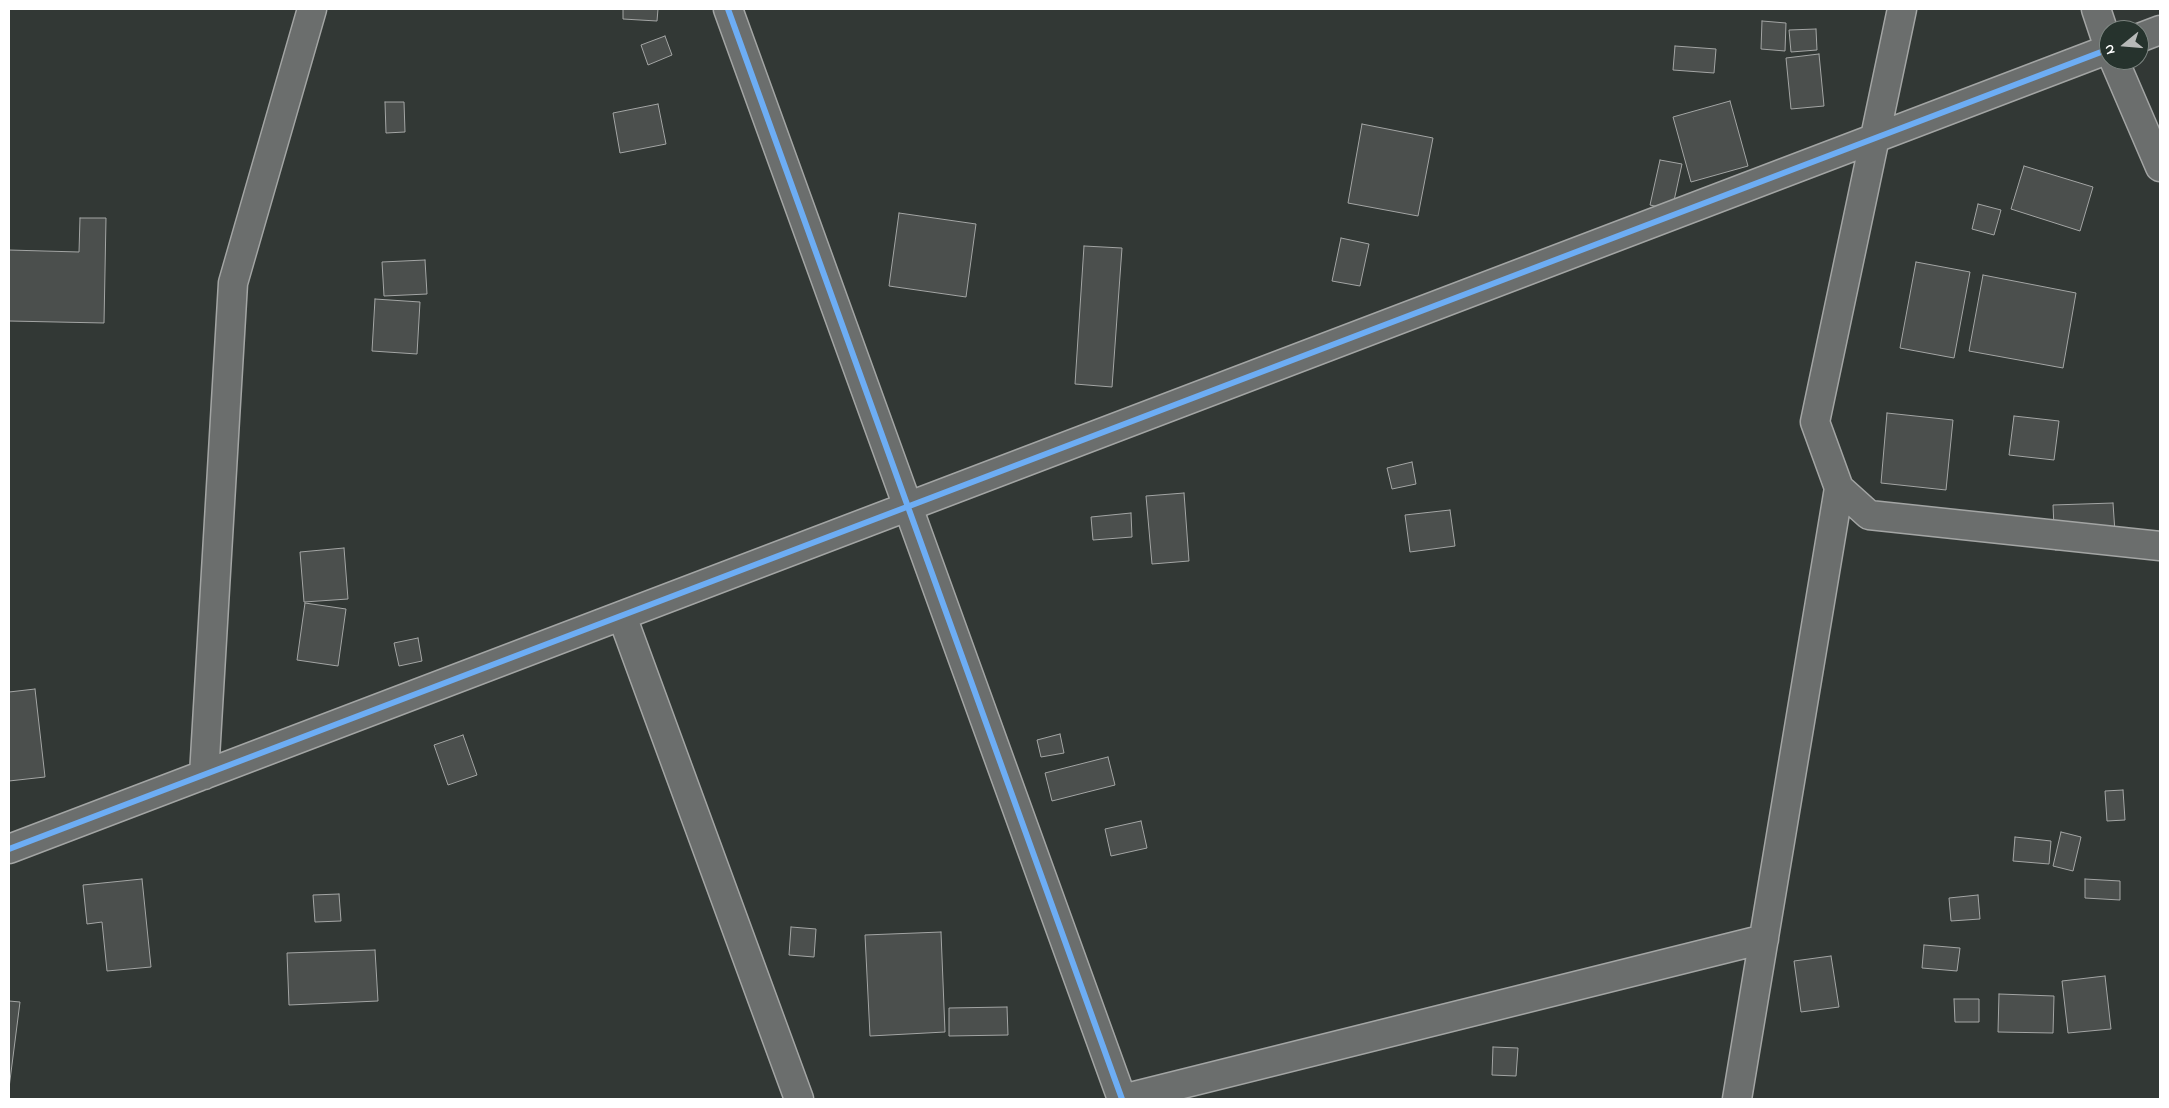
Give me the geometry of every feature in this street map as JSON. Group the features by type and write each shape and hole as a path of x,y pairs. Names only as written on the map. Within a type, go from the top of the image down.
{"street":[{"path":"204,775 232,283 312,9"},
{"path":"728,9 1122,1099 1764,938"},
{"path":"1902,9 1815,422 1839,488 1869,515 2160,546"},
{"path":"9,849 1873,140 2099,52"},
{"path":"2118,70 2160,166"},
{"path":"1737,1099 1839,488"},
{"path":"622,616 799,1099"}],"building":[{"path":"623,9 658,9 657,21 623,19"},
{"path":"1762,21 1786,23 1785,51 1761,49"},
{"path":"1816,29 1817,50 1791,52 1789,30"},
{"path":"665,36 672,55 648,65 641,45"},
{"path":"1675,46 1716,49 1714,73 1673,70"},
{"path":"1819,54 1824,106 1791,109 1786,58"},
{"path":"1730,101 1748,166 1691,182 1673,117"},
{"path":"385,102 404,102 405,132 386,133"},
{"path":"658,104 666,144 620,153 613,113"},
{"path":"1362,124 1433,138 1418,216 1348,203"},
{"path":"1660,160 1682,164 1672,210 1650,205"},
{"path":"2024,166 2093,187 2080,231 2011,209"},
{"path":"1978,204 2001,210 1994,235 1972,229"},
{"path":"899,213 976,224 966,297 889,286"},
{"path":"80,218 106,218 104,323 9,321 9,250 79,252"},
{"path":"1341,238 1369,244 1360,286 1332,281"},
{"path":"1084,246 1122,248 1112,387 1075,384"},
{"path":"425,260 427,294 384,296 382,262"},
{"path":"1916,262 1970,272 1954,358 1900,348"},
{"path":"1983,275 2076,293 2063,368 1969,351"},
{"path":"375,299 420,302 417,354 372,351"},
{"path":"1887,413 1953,420 1946,490 1881,483"},
{"path":"2014,416 2059,421 2054,460 2009,455"},
{"path":"1412,462 1416,484 1392,489 1387,468"},
{"path":"1184,493 1189,561 1152,564 1146,496"},
{"path":"2113,503 2116,547 2055,550 2053,505"},
{"path":"1450,510 1455,546 1410,552 1405,515"},
{"path":"1131,513 1132,537 1093,540 1091,517"},
{"path":"344,548 348,599 304,602 300,552"},
{"path":"305,603 346,609 338,666 297,660"},
{"path":"418,638 422,661 399,666 394,643"},
{"path":"35,689 45,777 9,781 9,692"},
{"path":"1060,734 1064,753 1041,757 1037,740"},
{"path":"463,735 477,775 448,785 434,745"},
{"path":"1108,757 1115,785 1052,801 1045,773"},
{"path":"2123,790 2125,820 2107,821 2105,791"},
{"path":"1141,821 1147,848 1111,856 1105,829"},
{"path":"2061,832 2081,837 2073,871 2053,866"},
{"path":"2015,837 2051,841 2049,864 2013,861"},
{"path":"142,879 151,967 107,971 102,922 87,924 83,885"},
{"path":"2085,879 2120,881 2120,900 2085,898"},
{"path":"339,894 341,921 315,922 313,895"},
{"path":"1978,895 1980,919 1951,921 1949,898"},
{"path":"791,927 816,929 814,957 789,955"},
{"path":"941,932 945,1032 870,1036 865,935"},
{"path":"1924,945 1960,948 1957,971 1922,968"},
{"path":"375,950 378,1001 289,1005 287,953"},
{"path":"1831,956 1839,1007 1801,1012 1794,961"},
{"path":"2105,976 2111,1029 2068,1033 2062,981"},
{"path":"1999,994 2054,996 2053,1033 1998,1032"},
{"path":"1954,999 1979,999 1979,1022 1955,1022"},
{"path":"9,1001 20,1002 9,1088"},
{"path":"1007,1007 1008,1035 949,1036 949,1008"},
{"path":"1493,1047 1518,1048 1516,1076 1492,1075"}],"cycle path":[{"path":"728,9 1122,1099"},
{"path":"9,849 2099,53"}]}
